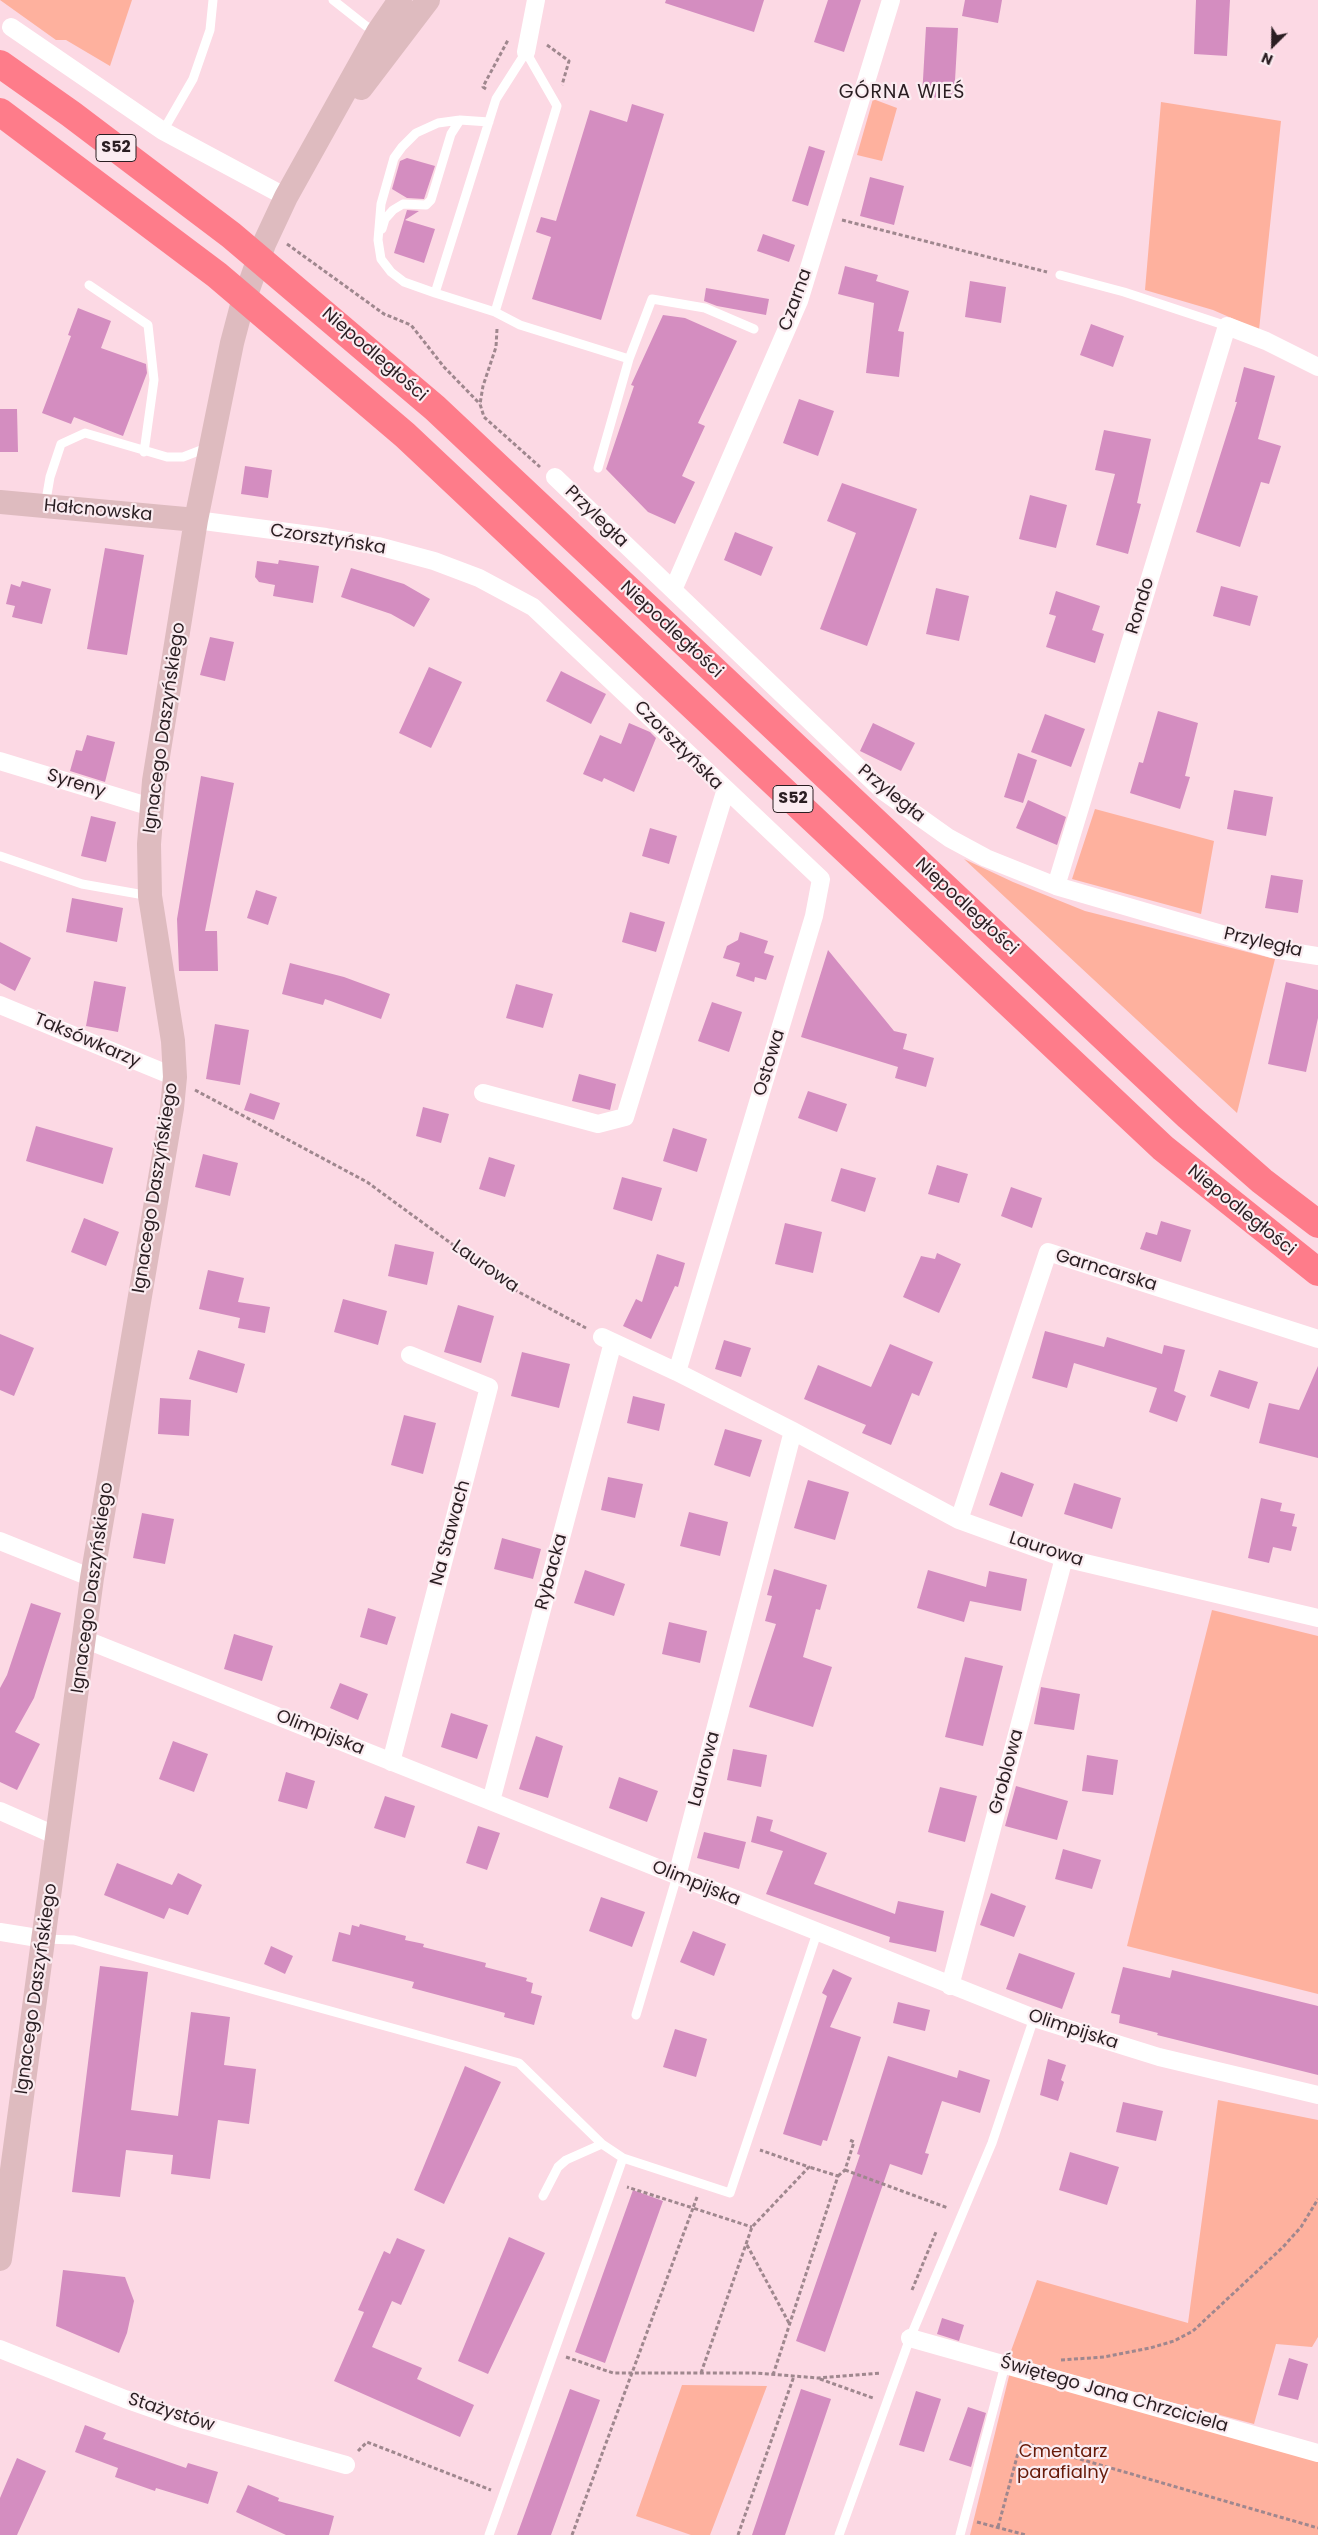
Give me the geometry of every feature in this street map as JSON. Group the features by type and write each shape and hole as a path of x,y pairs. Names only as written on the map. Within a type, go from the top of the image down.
{"highway":[{"name":"Niepodległości","path":"0,64 71,114 231,235 434,408 1188,1116 1262,1181 1318,1224"},
{"name":"Niepodległości","path":"0,112 217,275 406,435 1163,1148 1318,1272"}],"street":[{"name":"Ignacego Daszyńskiego","path":"0,2259 59,1837 92,1578 172,1108 181,1081 150,896 148,844 151,807 196,520 210,447 241,309 264,244 286,197 378,32 400,0"},
{"name":"Ignacego Daszyńskiego","path":"321,136 428,0"},
{"name":"Czarna","path":"673,590 799,301 891,0"},
{"path":"526,52 533,5"},
{"path":"11,27 163,131 286,197"},
{"path":"1227,326 1266,341 1318,367"},
{"name":"Rondo","path":"1056,886 1227,326"},
{"name":"Przyległa","path":"555,478 890,796 948,838 986,858 1056,886 1273,949 1318,956"},
{"name":"Hałcnowska","path":"0,502 196,520"},
{"name":"Czorsztyńska","path":"196,520 326,536 378,546 434,562 478,578 533,607 726,789 625,1117 598,1124 483,1093"},
{"name":"Syreny","path":"0,761 151,807"},
{"name":"Ostowa","path":"677,1372 814,916 821,879 726,789"},
{"name":"Taksówkarzy","path":"0,1005 181,1081"},
{"name":"Garncarska","path":"959,1520 1048,1252 1318,1339"},
{"name":"Laurowa","path":"607,1340 677,1372 793,1431 959,1520 1064,1558 1318,1618"},
{"name":"Rybacka","path":"491,1801 607,1340"},
{"name":"Na Stawach","path":"391,1762 489,1387 410,1355"},
{"name":"Laurowa","path":"677,1876 793,1431"},
{"path":"0,1540 92,1578"},
{"name":"Groblowa","path":"950,1986 1064,1558"},
{"name":"Olimpijska","path":"84,1639 1034,2018 1151,2055 1318,2095"},
{"path":"0,1811 59,1837"},
{"path":"0,1932 44,1939"},
{"name":"Świętego Jana Chrzciciela","path":"910,2338 1318,2453"},
{"name":"Stażystów","path":"0,2349 125,2399 182,2419 346,2465"}],"lane":[{"path":"163,131 193,79 210,30 214,0"},
{"path":"333,0 366,26 378,32"},
{"path":"435,293 496,99 526,52 557,106 495,312"},
{"path":"489,122 460,120 438,123 416,133 402,147 394,158 381,204 378,240 381,259 391,272 404,282 495,312 520,325 630,359"},
{"path":"378,240 386,219 393,210 403,204 426,205 431,200 451,134 460,120"},
{"path":"1060,275 1124,292 1227,326"},
{"path":"89,286 148,325 154,380 144,452"},
{"path":"598,468 630,359 652,299 705,308 754,329"},
{"path":"45,506 50,477 61,444 85,433 144,452 167,457 183,456 210,447"},
{"path":"0,856 82,884 150,896"},
{"path":"636,2015 677,1876"},
{"path":"44,1939 74,1940 519,2063 602,2144 623,2158 730,2193 817,1932"},
{"path":"839,2535 910,2338 992,2143 1034,2018"},
{"path":"543,2196 558,2166 566,2160 602,2144"},
{"path":"489,2535 623,2158"},
{"path":"960,2535 1005,2365"}],"path":[{"path":"496,99 483,87 510,36"},
{"path":"547,36 547,45 569,61 557,106"},
{"path":"825,215 1060,275"},
{"path":"281,240 384,314 411,325 444,367 480,404"},
{"path":"495,312 498,331 496,347 483,386 480,404 484,417 555,478"},
{"name":"Laurowa","path":"181,1081 367,1182 515,1290 607,1340"},
{"path":"774,2375 838,2176 845,2170 854,2142 850,2140"},
{"path":"746,2145 838,2176"},
{"path":"701,2373 752,2227 809,2167"},
{"path":"845,2170 948,2208"},
{"path":"614,2183 752,2227"},
{"path":"572,2535 701,2184"},
{"path":"1054,2360 1104,2357 1150,2348 1174,2341 1193,2331 1283,2247 1301,2227 1318,2198"},
{"path":"746,2244 790,2323"},
{"path":"555,2353 612,2374 701,2373 818,2378 867,2373 897,2373"},
{"path":"738,2535 794,2376"},
{"path":"818,2378 874,2398"},
{"path":"346,2465 367,2442 504,2494"},
{"path":"998,2527 1021,2442 1318,2528"},
{"path":"974,2522 1026,2535"}],"green space":[{"path":"0,0 132,0 110,66 66,40 56,40"},
{"path":"873,99 897,108 882,161 857,155"},
{"path":"1161,102 1281,121 1259,330 1213,310 1145,290"},
{"path":"1095,809 1214,841 1201,914 1072,879"},
{"path":"964,859 1013,882 1085,911 1275,959 1237,1113"},
{"path":"1212,1610 1318,1636 1318,1994 1127,1946"},
{"path":"1218,2100 1318,2120 1318,2337 1312,2347 1276,2344 1254,2424 1008,2359 1037,2280 1188,2323"},
{"name":"Cmentarz parafialny","path":"1010,2372 1318,2460 1318,2535 970,2535"},
{"path":"682,2385 767,2386 710,2535 691,2535 636,2516"}],"building":[{"path":"666,0 764,0 754,32 665,3"},
{"path":"828,0 861,0 844,52 814,42"},
{"path":"965,0 1002,0 998,23 962,16"},
{"path":"1196,0 1230,0 1227,56 1194,54"},
{"path":"926,27 958,28 954,98 922,97"},
{"path":"632,104 664,114 601,320 532,299 551,237 536,232 541,217 556,221 590,110 627,122"},
{"path":"809,146 825,151 808,206 792,201"},
{"path":"407,158 435,166 424,199 407,198 392,189 400,161"},
{"path":"870,177 904,186 894,225 860,216"},
{"path":"407,210 419,211 405,220 435,229 424,263 394,253"},
{"path":"763,234 795,245 789,262 757,251"},
{"path":"845,266 878,275 876,281 909,291 898,331 904,332 899,377 866,373 874,303 838,294"},
{"path":"970,281 1006,287 1001,323 965,317"},
{"path":"706,288 769,299 766,315 717,306 704,301"},
{"path":"78,308 111,321 101,348 146,364 147,373 123,436 74,417 71,424 42,413 71,336 68,335"},
{"path":"663,315 685,318 737,341 698,423 705,426 682,476 695,482 675,524 648,512 606,469 634,386 631,385"},
{"path":"1091,324 1124,336 1113,367 1080,355"},
{"path":"1244,367 1275,376 1258,439 1281,446 1269,484 1261,482 1240,547 1196,532 1237,402 1235,402"},
{"path":"799,399 834,411 818,456 783,443"},
{"path":"0,409 17,409 18,452 0,452"},
{"path":"1104,430 1151,439 1137,503 1141,504 1128,554 1096,545 1115,474 1095,470"},
{"path":"245,466 272,470 268,498 241,494"},
{"path":"842,483 917,509 867,646 820,629 856,533 827,521"},
{"path":"1030,495 1067,505 1056,548 1019,539"},
{"path":"735,532 773,547 761,576 724,560"},
{"path":"105,548 144,555 127,655 87,649"},
{"path":"279,560 319,566 313,603 273,596 275,585 259,582 255,577 257,561 278,564"},
{"path":"351,568 404,584 430,599 414,627 391,614 341,597"},
{"path":"22,581 51,589 42,624 12,617 15,606 6,604 11,584 20,587"},
{"path":"1221,586 1258,596 1250,626 1213,616"},
{"path":"936,588 969,596 959,641 926,634"},
{"path":"1056,591 1100,606 1092,630 1104,634 1095,663 1046,647 1056,616 1049,614"},
{"path":"210,637 234,642 225,681 200,675"},
{"path":"429,667 462,682 431,748 399,733"},
{"path":"561,671 606,694 591,724 546,701"},
{"path":"1158,711 1198,723 1185,776 1190,777 1180,809 1130,793 1139,762 1143,763"},
{"path":"1045,714 1085,729 1071,767 1031,752"},
{"path":"629,723 650,732 656,738 634,792 604,778 602,782 583,774 600,735 621,744"},
{"path":"873,723 915,743 901,771 860,751"},
{"path":"87,735 115,742 105,782 70,771 76,750 82,751"},
{"path":"1018,753 1037,760 1023,803 1004,797"},
{"path":"201,776 234,783 205,931 217,931 218,971 179,971 177,919"},
{"path":"1234,790 1273,797 1266,836 1227,829"},
{"path":"1028,800 1066,817 1057,845 1016,828"},
{"path":"91,816 116,822 106,862 81,856"},
{"path":"650,828 677,836 669,864 642,856"},
{"path":"1271,875 1303,880 1298,913 1265,908"},
{"path":"256,890 277,897 268,925 247,918"},
{"path":"72,898 123,908 117,942 66,932"},
{"path":"630,912 665,922 656,952 622,942"},
{"path":"740,932 768,941 764,953 774,956 766,980 755,977 754,982 736,976 740,963 723,958 727,946 738,940"},
{"path":"0,942 31,958 15,991 0,983"},
{"path":"828,950 894,1031 907,1034 903,1049 934,1058 926,1087 895,1078 898,1067 801,1037"},
{"path":"290,963 344,977 390,994 381,1019 325,999 323,1005 282,994"},
{"path":"94,981 126,987 118,1032 86,1026"},
{"path":"1286,982 1318,990 1318,1018 1306,1072 1268,1064"},
{"path":"516,984 553,994 543,1028 506,1018"},
{"path":"712,1002 742,1012 729,1052 698,1041"},
{"path":"215,1024 249,1030 240,1085 206,1079"},
{"path":"579,1074 616,1084 610,1110 572,1101"},
{"path":"808,1091 847,1104 837,1132 798,1118"},
{"path":"250,1093 280,1103 274,1120 244,1110"},
{"path":"423,1107 449,1114 441,1143 416,1136"},
{"path":"36,1126 113,1148 103,1184 26,1161"},
{"path":"673,1128 707,1139 697,1172 663,1161"},
{"path":"203,1154 238,1163 230,1196 195,1187"},
{"path":"489,1157 515,1165 505,1197 479,1189"},
{"path":"937,1165 968,1174 959,1203 928,1194"},
{"path":"841,1168 876,1178 865,1212 831,1201"},
{"path":"622,1177 662,1188 652,1221 613,1209"},
{"path":"1011,1187 1042,1198 1032,1228 1001,1216"},
{"path":"84,1218 119,1232 106,1266 71,1252"},
{"path":"1161,1221 1191,1230 1181,1262 1140,1249 1146,1232 1157,1235"},
{"path":"785,1223 822,1232 813,1273 775,1264"},
{"path":"395,1244 434,1252 427,1285 388,1276"},
{"path":"937,1253 961,1264 939,1313 903,1297 921,1256 935,1259"},
{"path":"657,1254 685,1263 678,1287 675,1286 651,1339 623,1326 636,1299 642,1302"},
{"path":"208,1270 244,1278 238,1302 270,1307 265,1333 238,1328 240,1318 199,1309"},
{"path":"343,1299 387,1311 378,1345 334,1332"},
{"path":"458,1305 494,1316 481,1363 444,1352"},
{"path":"1045,1331 1104,1347 1107,1337 1162,1354 1164,1345 1185,1350 1174,1391 1186,1396 1177,1422 1149,1412 1157,1388 1074,1363 1067,1388 1032,1378"},
{"path":"0,1334 34,1348 14,1396 0,1390"},
{"path":"724,1340 751,1348 741,1377 715,1369"},
{"path":"890,1344 933,1362 919,1396 912,1393 891,1445 862,1433 866,1425 804,1399 818,1365 871,1387"},
{"path":"198,1350 245,1364 237,1393 189,1379"},
{"path":"522,1352 570,1364 559,1408 511,1396"},
{"path":"1318,1366 1318,1458 1259,1443 1269,1403 1299,1410"},
{"path":"1219,1370 1258,1382 1249,1409 1210,1396"},
{"path":"633,1396 665,1404 659,1431 627,1423"},
{"path":"160,1398 191,1400 189,1436 158,1434"},
{"path":"404,1415 436,1423 423,1474 391,1465"},
{"path":"725,1429 762,1440 750,1477 714,1465"},
{"path":"1001,1472 1034,1484 1022,1517 989,1505"},
{"path":"608,1477 643,1484 635,1518 601,1510"},
{"path":"808,1480 849,1492 835,1540 794,1528"},
{"path":"1074,1483 1121,1498 1112,1529 1064,1514"},
{"path":"1261,1498 1282,1503 1280,1511 1295,1514 1292,1526 1297,1527 1291,1551 1273,1547 1269,1563 1248,1558"},
{"path":"689,1512 728,1522 720,1556 680,1546"},
{"path":"142,1513 174,1519 165,1564 133,1558"},
{"path":"502,1538 541,1549 533,1579 494,1569"},
{"path":"774,1569 827,1585 820,1610 816,1609 803,1657 832,1667 813,1727 749,1707 776,1624 765,1621 772,1596 767,1595"},
{"path":"585,1570 625,1584 614,1616 574,1603"},
{"path":"928,1570 986,1587 989,1571 1027,1579 1021,1611 970,1601 964,1622 917,1608"},
{"path":"31,1603 61,1613 34,1698 15,1732 40,1744 17,1790 0,1782 0,1688 7,1675"},
{"path":"368,1608 396,1617 387,1645 360,1637"},
{"path":"669,1622 707,1631 700,1663 662,1654"},
{"path":"234,1634 273,1646 262,1681 224,1669"},
{"path":"965,1657 1003,1666 983,1746 945,1737"},
{"path":"340,1683 368,1694 358,1720 330,1708"},
{"path":"1041,1687 1080,1694 1074,1730 1034,1724"},
{"path":"451,1713 488,1725 477,1759 441,1747"},
{"path":"536,1736 563,1746 548,1798 519,1789"},
{"path":"173,1741 208,1754 194,1792 159,1779"},
{"path":"733,1749 767,1755 761,1787 727,1780"},
{"path":"1087,1755 1118,1760 1113,1795 1082,1791"},
{"path":"286,1772 315,1781 307,1809 278,1801"},
{"path":"619,1777 658,1791 647,1822 609,1808"},
{"path":"1016,1786 1068,1801 1057,1840 1005,1826"},
{"path":"940,1787 977,1796 965,1842 928,1832"},
{"path":"385,1796 415,1806 405,1838 374,1828"},
{"path":"757,1816 773,1820 770,1831 827,1853 814,1884 895,1914 898,1901 944,1911 936,1952 889,1942 890,1937 766,1894 783,1851 751,1842"},
{"path":"478,1826 500,1833 487,1870 466,1863"},
{"path":"704,1832 746,1842 739,1869 697,1858"},
{"path":"1063,1849 1101,1860 1092,1889 1055,1879"},
{"path":"117,1863 172,1885 178,1873 202,1885 188,1915 169,1908 164,1919 104,1895"},
{"path":"991,1893 1026,1906 1014,1937 980,1925"},
{"path":"601,1897 645,1912 632,1947 589,1931"},
{"path":"360,1924 406,1936 405,1940 424,1944 423,1947 486,1963 485,1967 527,1978 526,1981 533,1983 531,1993 542,1996 534,2025 504,2017 505,2013 412,1988 414,1982 332,1961 339,1932 350,1935 352,1925 359,1927"},
{"path":"693,1931 726,1944 714,1976 680,1962"},
{"path":"271,1946 293,1956 285,1974 264,1964"},
{"path":"1019,1953 1075,1973 1062,2009 1006,1989"},
{"path":"100,1966 148,1972 131,2110 178,2116 191,2012 230,2017 224,2065 256,2069 249,2124 218,2120 210,2179 171,2174 173,2155 126,2150 120,2197 72,2192"},
{"path":"1123,1967 1170,1978 1172,1970 1318,2006 1318,2075 1157,2035 1158,2033 1119,2023 1120,2015 1111,2013"},
{"path":"833,1969 852,1978 830,2027 861,2037 827,2141 823,2140 821,2146 783,2134 827,1996 822,1993"},
{"path":"898,2002 930,2010 925,2031 893,2023"},
{"path":"675,2029 707,2039 696,2077 663,2067"},
{"path":"888,2056 957,2078 959,2070 990,2080 980,2113 942,2101 925,2153 929,2154 922,2175 890,2164 825,2352 796,2341 860,2155 857,2154"},
{"path":"1048,2059 1066,2065 1061,2080 1064,2082 1058,2101 1040,2095"},
{"path":"465,2066 501,2082 444,2204 414,2190"},
{"path":"1123,2102 1163,2111 1156,2141 1116,2132"},
{"path":"1070,2152 1119,2167 1107,2205 1059,2190"},
{"path":"633,2190 663,2201 605,2363 575,2352"},
{"path":"509,2237 545,2253 488,2374 458,2361"},
{"path":"397,2238 425,2250 401,2305 392,2301 372,2347 422,2368 417,2379 474,2405 460,2437 334,2381 364,2312 358,2310 384,2251 390,2254"},
{"path":"63,2270 125,2277 134,2301 127,2333 119,2353 56,2326"},
{"path":"942,2318 964,2325 959,2341 937,2334"},
{"path":"1289,2358 1308,2364 1298,2400 1278,2395"},
{"path":"570,2389 600,2400 551,2535 517,2535"},
{"path":"801,2389 831,2399 785,2535 752,2535"},
{"path":"916,2391 941,2399 924,2452 899,2445"},
{"path":"968,2407 986,2413 971,2467 949,2460"},
{"path":"85,2425 106,2433 103,2439 186,2468 188,2463 218,2472 208,2504 156,2488 155,2491 115,2477 118,2468 75,2452"},
{"path":"17,2458 46,2471 17,2535 0,2535 0,2498"},
{"path":"248,2485 279,2498 278,2501 334,2516 329,2535 286,2535 236,2512"}],"district":[{"name":"GÓRNA WIEŚ","path":"902,93"}]}
